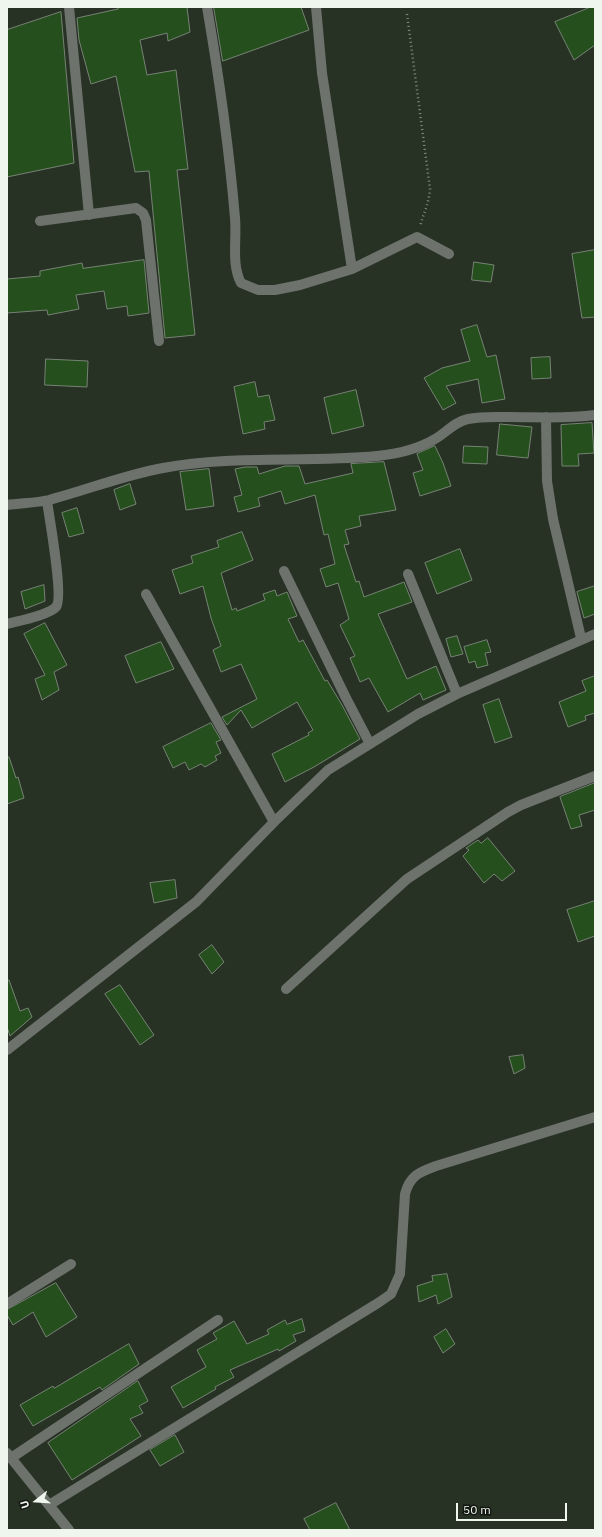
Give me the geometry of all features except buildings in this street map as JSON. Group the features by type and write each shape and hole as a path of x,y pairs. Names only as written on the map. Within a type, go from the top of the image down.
{"street":[{"path":"69,7 89,215"},
{"path":"207,7 218,72 235,219 236,268 241,283 258,290 276,290 300,284 352,269 417,237 449,254"},
{"path":"316,7 322,73 352,269"},
{"path":"40,221 136,208 143,213 146,220 159,342"},
{"path":"7,505 47,500 162,468 191,464 259,460 346,459 380,456 419,447 436,439 457,422 469,419 488,417 570,417 595,415"},
{"path":"546,417 547,481 553,519 581,638"},
{"path":"7,624 55,608 58,603 59,588 47,500"},
{"path":"284,571 370,744"},
{"path":"408,574 457,694"},
{"path":"146,594 274,822"},
{"path":"7,1050 196,902 274,822 328,770 418,714 457,694 581,638 595,634"},
{"path":"286,989 407,879 515,808 595,776"},
{"path":"50,1505 378,1304 391,1294 400,1274 405,1194 408,1184 415,1175 436,1166 595,1117"},
{"path":"7,1304 71,1264"},
{"path":"69,1530 9,1455 218,1320"}],"path":[{"path":"406,14 430,189 427,210 422,217 417,237"}]}
